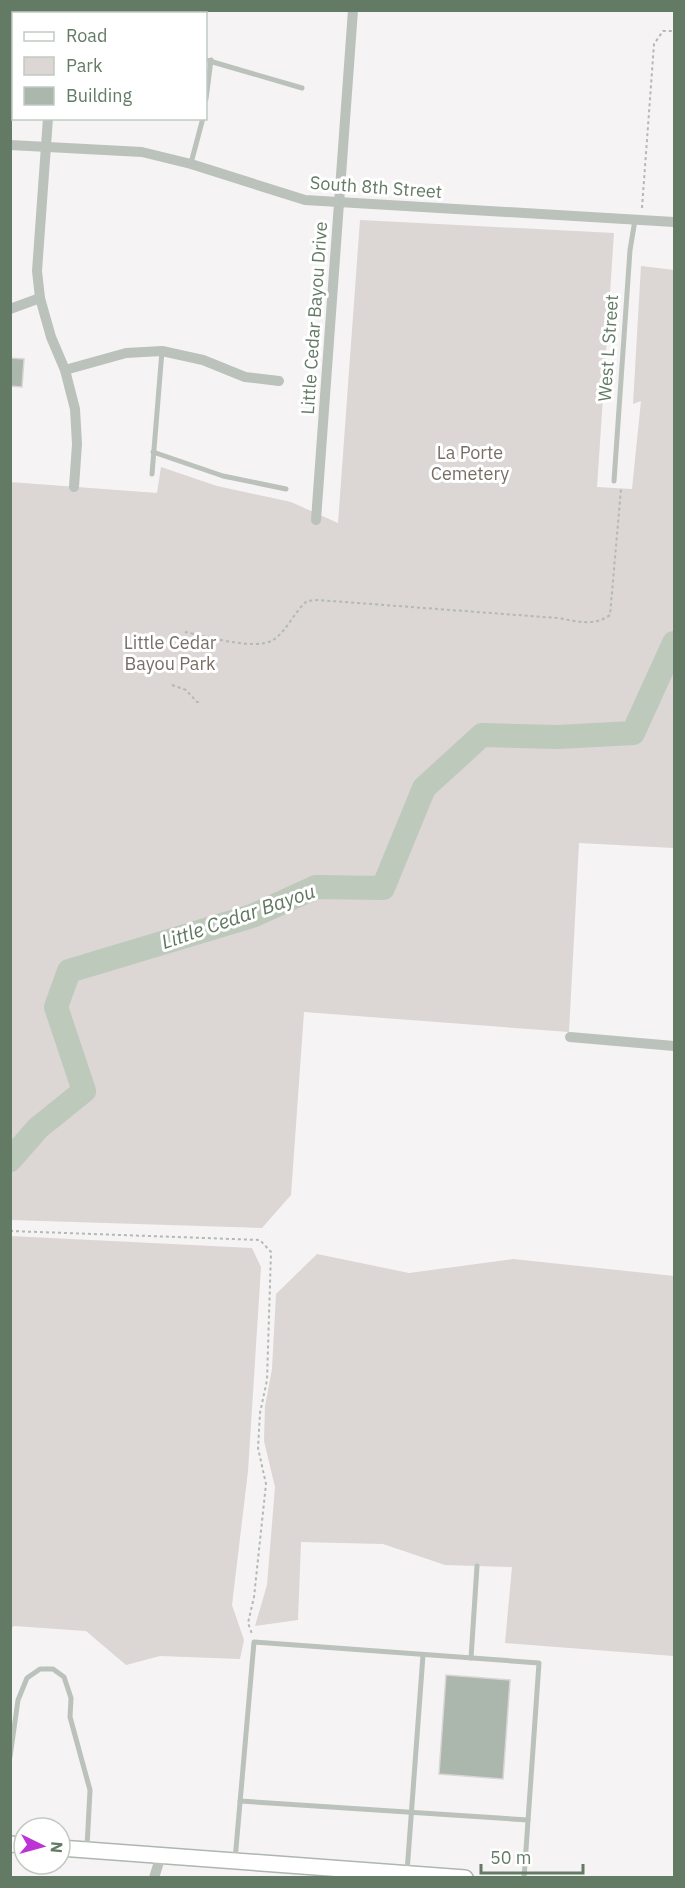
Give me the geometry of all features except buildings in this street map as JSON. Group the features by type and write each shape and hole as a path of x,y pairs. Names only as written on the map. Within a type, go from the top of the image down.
{"main road":[{"path":"72,1849 465,1878"}],"street":[{"name":"Little Cedar Bayou Drive","path":"316,520 353,10"},
{"path":"48,120 37,271 40,298 51,338 65,370 76,426 74,487"},
{"name":"South 8th Street","path":"10,145 142,152 191,164 305,200 675,222"},
{"path":"10,309 40,298"},
{"path":"65,370 126,353 162,351 203,360 245,377 279,381"},
{"path":"570,1037 675,1046"},
{"path":"154,1878 161,1855"}],"lane":[{"path":"207,80 208,60 302,88"},
{"path":"191,164 202,120"},
{"name":"West L Street","path":"614,481 630,249 638,218"},
{"path":"152,474 162,351"},
{"path":"153,452 223,476 286,489"},
{"path":"471,1658 477,1566"},
{"path":"234,1861 254,1642 539,1663 524,1878"},
{"path":"407,1873 423,1655"},
{"path":"10,1757 18,1700 27,1678 40,1669 53,1669 64,1677 71,1698 70,1717 90,1790 87,1850"},
{"path":"240,1801 528,1820"}],"path":[{"path":"638,218 654,44 663,31 675,32"},
{"path":"185,632 252,644 265,644 275,639 307,601 318,600 558,618 593,624 602,621 610,615 621,481"},
{"path":"172,685 186,690 197,702 202,702"},
{"path":"10,1231 260,1240 271,1252 267,1380 260,1413 258,1448 266,1484 254,1597 248,1623 254,1642"}],"green space":[{"path":"360,220 614,233 597,487 632,489 641,401 633,404 641,266 674,270 674,848 579,843 569,1032 304,1012 291,1195 262,1228 11,1220 10,482 157,493 161,467 217,486 291,502 338,523"},
{"path":"10,1236 252,1248 261,1267 248,1471 232,1605 244,1640 240,1659 160,1656 126,1665 86,1631 14,1626 11,1628"},
{"path":"317,1254 409,1273 513,1259 674,1276 674,1656 505,1643 512,1567 445,1565 383,1544 301,1542 298,1620 255,1626 267,1585 275,1487 264,1441 265,1406 272,1369 276,1294"}],"waterway":[{"name":"Little Cedar Bayou","path":"10,1160 38,1128 84,1091 56,1007 69,971 252,916 316,887 383,888 424,788 482,735 558,737 633,733 674,643"}],"park label":[{"name":"La Porte Cemetery","path":"470,462"},
{"name":"Little Cedar Bayou Park","path":"170,652"}]}
